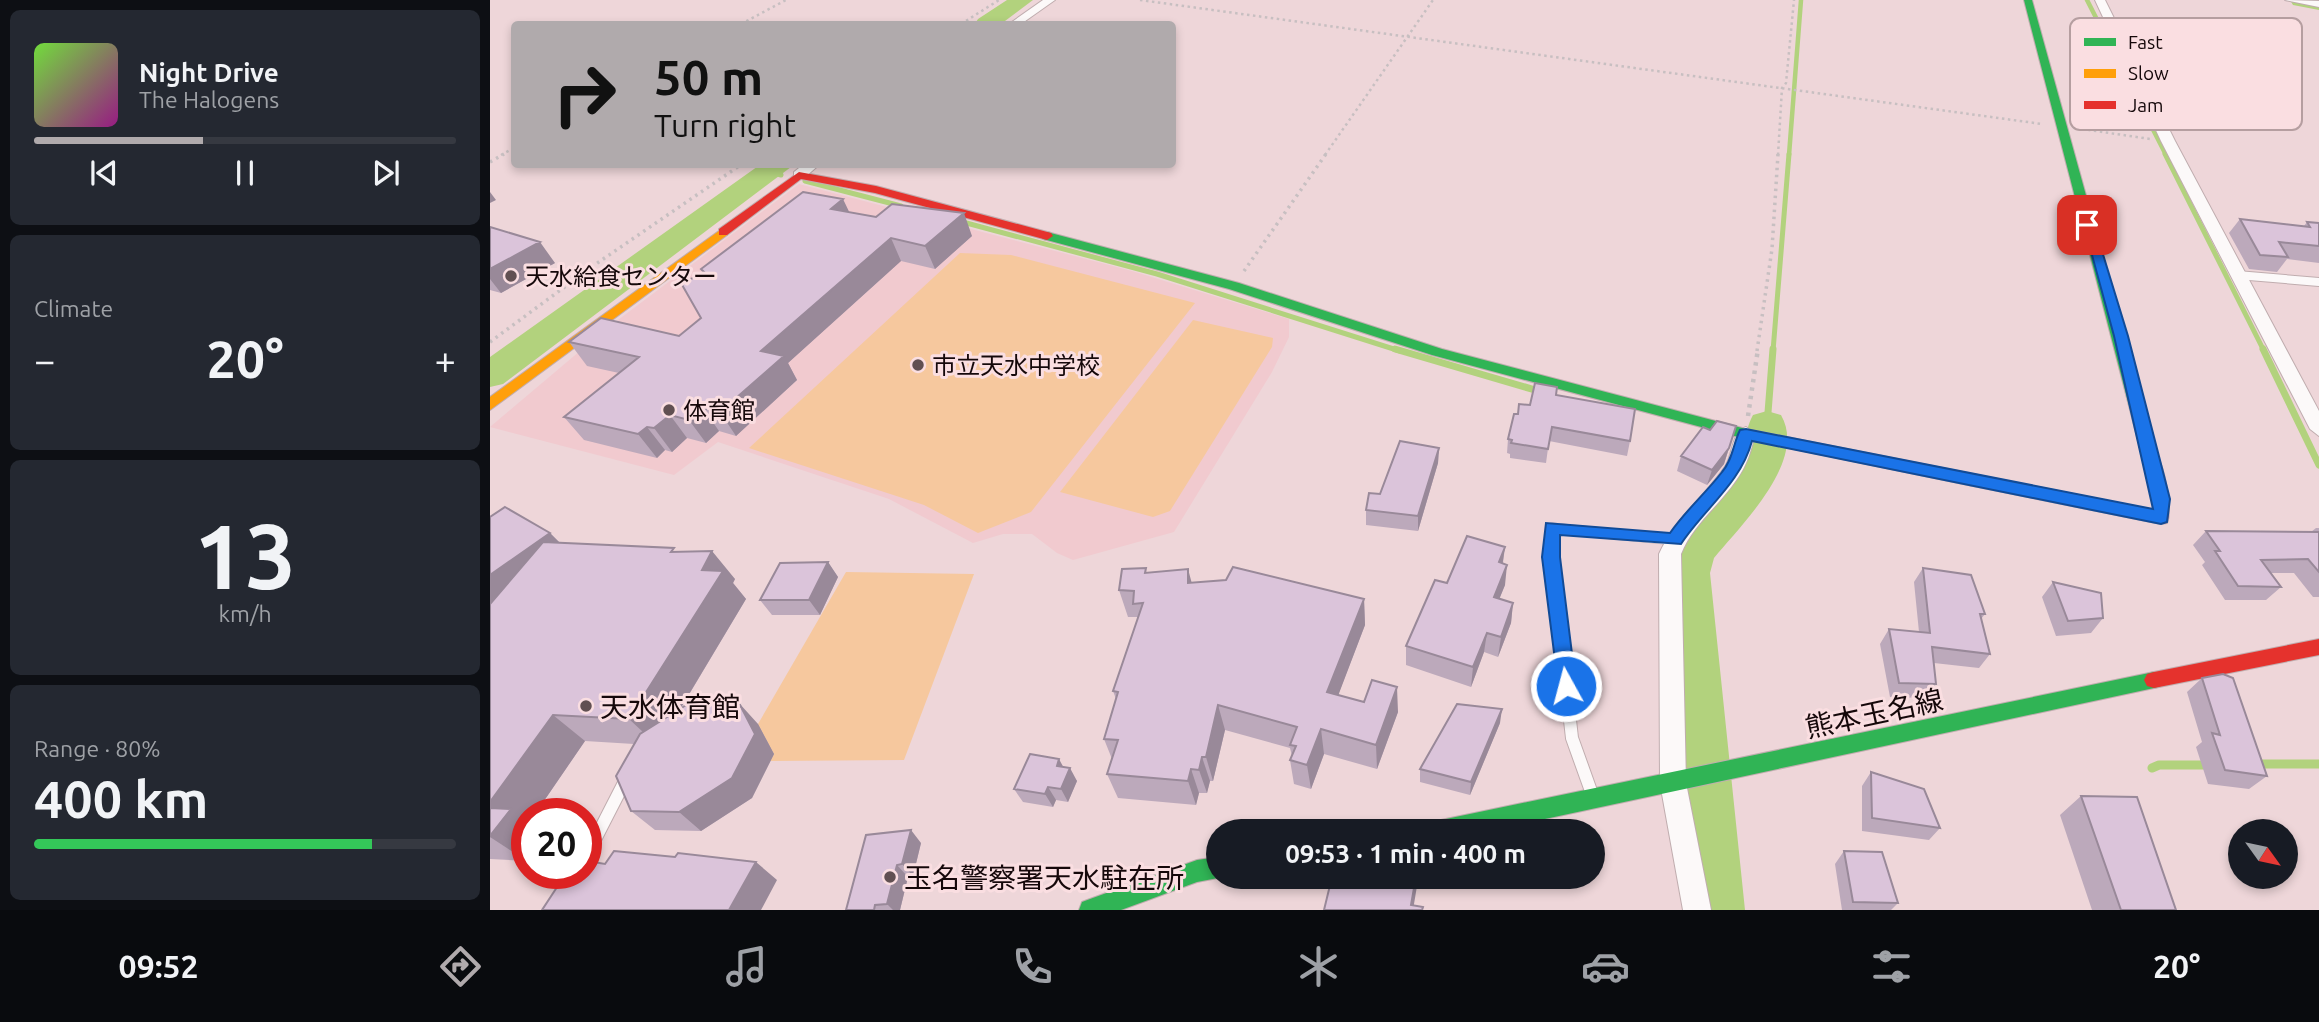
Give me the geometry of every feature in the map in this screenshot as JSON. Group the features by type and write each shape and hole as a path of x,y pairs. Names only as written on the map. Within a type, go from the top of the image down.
{"street":[{"path":"1018,21 1050,0"},
{"path":"799,175 876,190 1234,286 1437,352 1751,435 2161,517 2161,499 2121,336 2028,0"},
{"path":"2100,0 2109,18"},
{"path":"2290,0 2319,4"},
{"path":"2163,130 2319,429"},
{"path":"490,405 808,168"},
{"path":"1697,910 1684,781 1670,554 1675,540 1693,512 1728,477 1751,435"},
{"name":"熊本玉名線","path":"1498,819 2319,647"},
{"path":"1090,910 1206,869"}],"lane":[{"path":"2237,275 2319,282"},
{"path":"1594,799 1572,738 1551,557 1552,528 1675,540"},
{"path":"602,826 634,763"},
{"path":"551,910 565,889"}],"path":[{"path":"747,21 786,0"},
{"path":"966,21 999,0"},
{"path":"1140,0 2070,127"},
{"path":"1234,286 1433,0"},
{"path":"1751,435 1772,249 1782,89 1786,83 1794,0"},
{"path":"2090,130 2168,141"},
{"path":"490,162 511,150"},
{"path":"490,342 593,266 736,168"}],"shaded area":[{"name":"市立天水中学校","path":"799,184 1132,271 1289,319 1289,337 1272,372 1174,532 1073,560 1057,553 1032,534 1003,534 973,543 889,499 718,442 674,475 490,427 606,329"},
{"path":"960,253 1011,255 1195,303 1031,512 978,533 924,505 749,448"},
{"path":"1193,320 1273,338 1272,347 1170,511 1153,517 1060,492"},
{"path":"846,572 974,574 904,760 770,761 758,724"}],"building":[{"path":"803,192 843,199 831,209 876,217 892,204 964,213 925,246 891,238 761,351 784,356 720,412 703,408 689,420 670,415 654,428 647,427 638,434 564,417 639,357 569,342 601,318 679,336 701,318 681,283 705,273 701,269"},
{"path":"2240,219 2310,227 2307,222 2319,223 2319,246 2279,242 2288,257 2260,255"},
{"path":"490,227 540,242 490,269"},
{"path":"1535,383 1557,387 1556,395 1635,409 1630,441 1552,427 1548,449 1511,443 1512,440 1508,439 1514,414 1518,414 1519,404 1530,405"},
{"path":"1717,421 1736,426 1729,448 1712,470 1681,456 1703,427 1710,430"},
{"path":"1400,441 1439,448 1418,516 1366,510 1369,493 1380,494"},
{"path":"505,507 550,533 490,575 490,517"},
{"path":"2206,531 2319,532 2319,572 2308,559 2261,560 2281,587 2238,586 2215,551 2220,551"},
{"path":"1467,536 1505,547 1499,562 1507,565 1494,597 1513,603 1501,637 1487,633 1473,667 1406,646 1435,580 1447,583"},
{"name":"天水体育館","path":"543,542 674,548 671,552 712,551 702,570 723,571 629,719 553,715 490,802 490,604"},
{"path":"828,562 809,600 760,600 780,563"},
{"path":"1233,567 1364,599 1327,692 1364,702 1372,680 1397,687 1376,745 1321,729 1307,765 1290,760 1296,746 1290,745 1297,727 1218,705 1206,757 1202,757 1199,770 1191,769 1188,781 1107,774 1118,740 1104,739 1118,692 1113,691 1143,603 1133,604 1134,591 1119,590 1122,569 1146,568 1145,573 1188,569 1188,583 1226,580"},
{"path":"1923,568 1971,575 1985,614 1980,614 1990,654 1932,647 1936,684 1899,683 1889,629 1930,633"},
{"path":"2053,582 2101,593 2103,618 2068,621"},
{"path":"2223,674 2233,678 2267,776 2225,770 2212,733 2220,735 2202,678"},
{"path":"691,702 739,703 755,734 732,778 679,812 631,811 616,776 640,734"},
{"path":"1457,704 1502,709 1471,782 1420,769"},
{"path":"1030,754 1059,759 1057,766 1070,768 1061,789 1048,787 1045,794 1014,789"},
{"path":"1871,772 1924,789 1940,828 1872,818"},
{"path":"2081,796 2137,797 2176,910 2121,910"},
{"path":"490,808 511,809 490,836"},
{"path":"911,830 902,864 897,865 887,904 875,905 874,910 846,910 866,835"},
{"path":"614,851 675,857 678,853 756,862 729,910 542,910 556,889 602,889 602,864 605,864"},
{"path":"1844,851 1882,852 1898,903 1853,902"},
{"path":"1329,889 1414,889 1411,905 1423,907 1422,910 1324,910"}],"waterway":[{"path":"990,21 1022,0"},
{"path":"1789,155 1801,0"},
{"path":"2087,0 2096,18"},
{"path":"2301,0 2319,3"},
{"path":"2153,130 2166,155"},
{"path":"1773,351 1789,154"},
{"path":"2165,154 2263,349"},
{"path":"490,375 775,168"},
{"path":"771,172 781,175"},
{"path":"805,181 901,206"},
{"path":"959,221 1157,274 1400,351"},
{"path":"1395,349 1542,392"},
{"path":"1767,425 1773,349"},
{"path":"2263,349 2319,465"},
{"path":"1716,910 1688,573 1693,552 1754,482 1764,451 1767,425"},
{"path":"2253,764 2319,764"},
{"path":"2152,768 2159,765 2210,765"}],"traffic: fast":[{"path":"2028,0 2150,456"},
{"path":"1047,236 1234,286 1437,352 1746,434 1973,480"},
{"path":"1498,819 2154,680"},
{"path":"1090,910 1206,870"}],"traffic: slow":[{"path":"490,405 723,232"}],"traffic: jam":[{"path":"723,232 799,175 876,190 1047,236"},
{"path":"1973,480 2161,518 2161,499 2150,456"},
{"path":"2154,680 2319,647"}],"place":[{"name":"天水給食センター","path":"511,276"},
{"name":"市立天水中学校","path":"918,365"},
{"name":"体育館","path":"669,410"},
{"name":"天水体育館","path":"586,706"},
{"name":"玉名警察署天水駐在所","path":"890,877"}],"route":[{"path":"1566,686 1551,557 1552,528 1675,540 1693,512 1728,477 1739,459 1746,434 2161,517 2161,499 2121,336 2087,225"}]}
